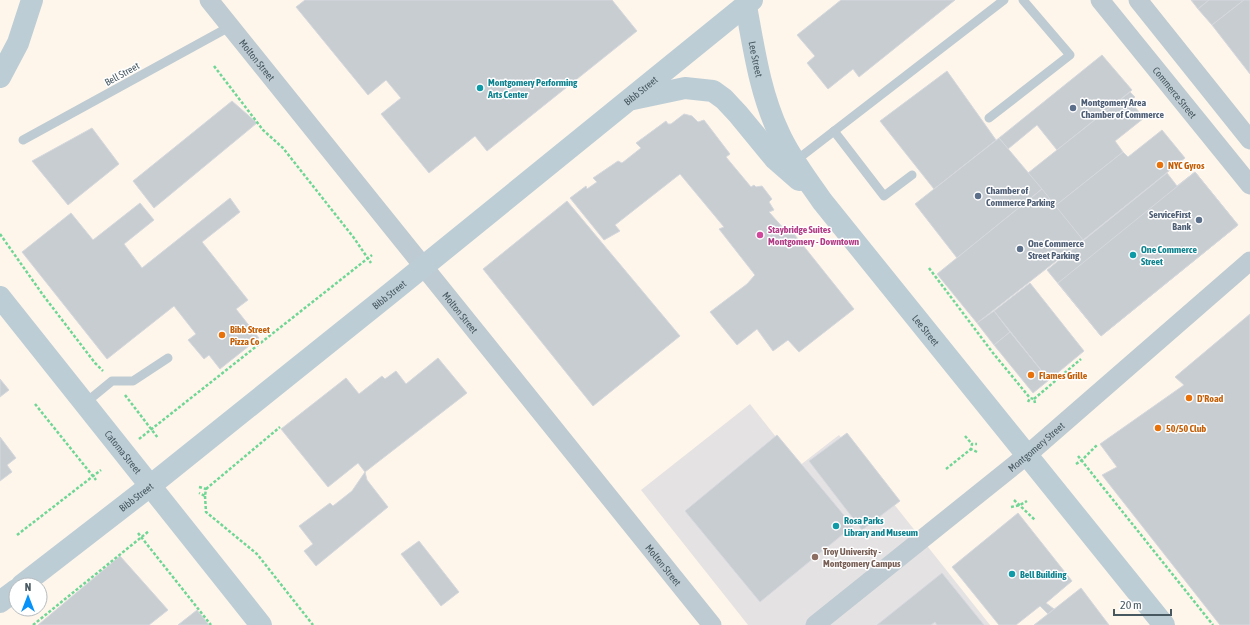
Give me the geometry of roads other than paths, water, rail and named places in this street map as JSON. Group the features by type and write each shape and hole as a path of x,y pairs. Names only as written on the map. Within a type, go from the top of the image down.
{"main road":[{"name":"Bibb Street","path":"32,577 150,486 749,3"},
{"name":"Lee Street","path":"749,3 758,74 766,101 790,165 822,201 1164,625"},
{"path":"0,77 18,43 33,4"},
{"path":"629,100 685,88 713,91 724,99 738,114 775,159 790,165"},
{"name":"Catoma Street","path":"0,297 261,625"}],"street":[{"name":"Molton Street","path":"208,0 231,26 712,625"},
{"name":"Commerce Street","path":"1100,0 1250,186"},
{"path":"1138,0 1250,140"},
{"name":"Montgomery Street","path":"815,625 1027,455 1250,261"}],"lane":[{"path":"790,165 1004,0"},
{"path":"989,118 1070,55 1023,0"},
{"name":"Bell Street","path":"23,140 231,26"},
{"path":"834,131 884,196 912,175"},
{"path":"84,404 112,381 133,381 168,358"}],"place":[{"name":"Montgomery Performing Arts Center","path":"480,88"},
{"name":"Montgomery Area Chamber of Commerce","path":"1073,108"},
{"name":"NYC Gyros","path":"1160,165"},
{"name":"Chamber of Commerce Parking","path":"978,196"},
{"name":"ServiceFirst Bank","path":"1199,220"},
{"name":"Staybridge Suites Montgomery - Downtown","path":"760,235"},
{"name":"One Commerce Street Parking","path":"1020,249"},
{"name":"One Commerce Street","path":"1133,255"},
{"name":"Bibb Street Pizza Co","path":"222,335"},
{"name":"Flames Grille","path":"1031,375"},
{"name":"D'Road","path":"1189,398"},
{"name":"50/50 Club","path":"1158,428"},
{"name":"Rosa Parks Library and Museum","path":"836,526"},
{"name":"Troy University - Montgomery Campus","path":"815,557"},
{"name":"Bell Building","path":"1012,574"}]}
